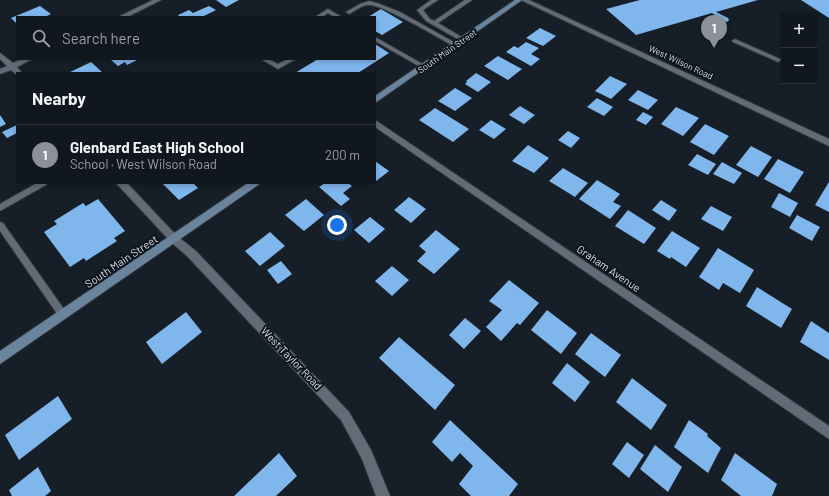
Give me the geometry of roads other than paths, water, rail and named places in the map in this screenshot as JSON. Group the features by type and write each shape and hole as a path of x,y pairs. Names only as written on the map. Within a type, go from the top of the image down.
{"main road":[{"name":"South Main Street","path":"376,99 519,0"},
{"name":"South Main Street","path":"0,358 254,184"}],"street":[{"path":"123,16 158,0"},
{"name":"West Wilson Road","path":"524,0 829,143"},
{"path":"0,55 17,72"},
{"path":"0,72 26,60"},
{"name":"Graham Avenue","path":"376,124 829,433"},
{"name":"West Taylor Road","path":"122,184 174,238 192,254 345,416 357,434 383,496"}],"lane":[{"path":"435,0 420,10 428,20 463,40"},
{"path":"434,23 469,0"},
{"path":"349,12 369,2 421,25 456,45"},
{"path":"320,16 328,11 336,16"},
{"path":"376,40 424,67"},
{"path":"735,41 778,60"},
{"path":"266,60 278,67 291,60"},
{"path":"0,208 41,184"},
{"path":"0,225 63,315"}],"place":[{"name":"Glenbard East High School","path":"714,48"}]}
